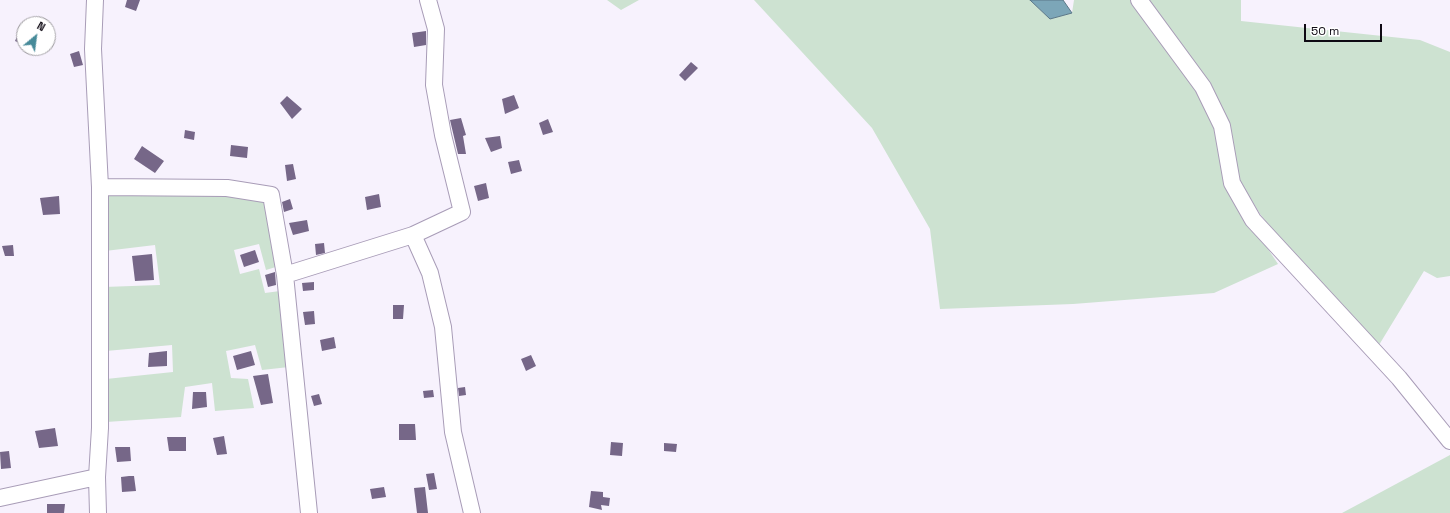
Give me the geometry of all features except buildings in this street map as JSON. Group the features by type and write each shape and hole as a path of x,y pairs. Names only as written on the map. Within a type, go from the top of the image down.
{"street":[{"path":"95,0 93,49 100,187 100,420 97,477 98,513"},
{"path":"285,275 413,235 462,212 443,135 434,85 436,29 428,0"},
{"path":"1139,0 1203,87 1222,126 1232,183 1253,220 1399,378 1450,441"},
{"path":"100,187 227,188 271,195 285,275 300,411 306,487 310,513"},
{"path":"413,235 430,273 443,327 453,432 472,513"},
{"path":"0,498 97,477"}],"green space":[{"path":"607,0 639,0 621,10"},
{"path":"754,0 1030,0 1050,19 1072,13 1074,0 1135,0 1198,90 1218,127 1250,222 1278,264 1214,293 1073,304 940,309 930,229 872,128"},
{"path":"1148,0 1241,0 1241,21 1420,40 1450,52 1450,276 1437,278 1424,271 1379,345 1285,246 1260,214 1240,181 1226,126"},
{"path":"104,193 229,195 267,199 279,266 266,270 259,244 234,250 240,274 259,269 265,293 280,291 289,367 262,370 255,345 226,351 231,378 248,379 254,408 215,411 212,383 185,387 181,417 106,422 106,379 173,372 172,345 106,351 104,287 160,285 155,245 105,251"},
{"path":"1450,455 1450,513 1342,513 1370,498"}],"water":[{"path":"1030,0 1063,0 1072,13 1050,19"}]}
